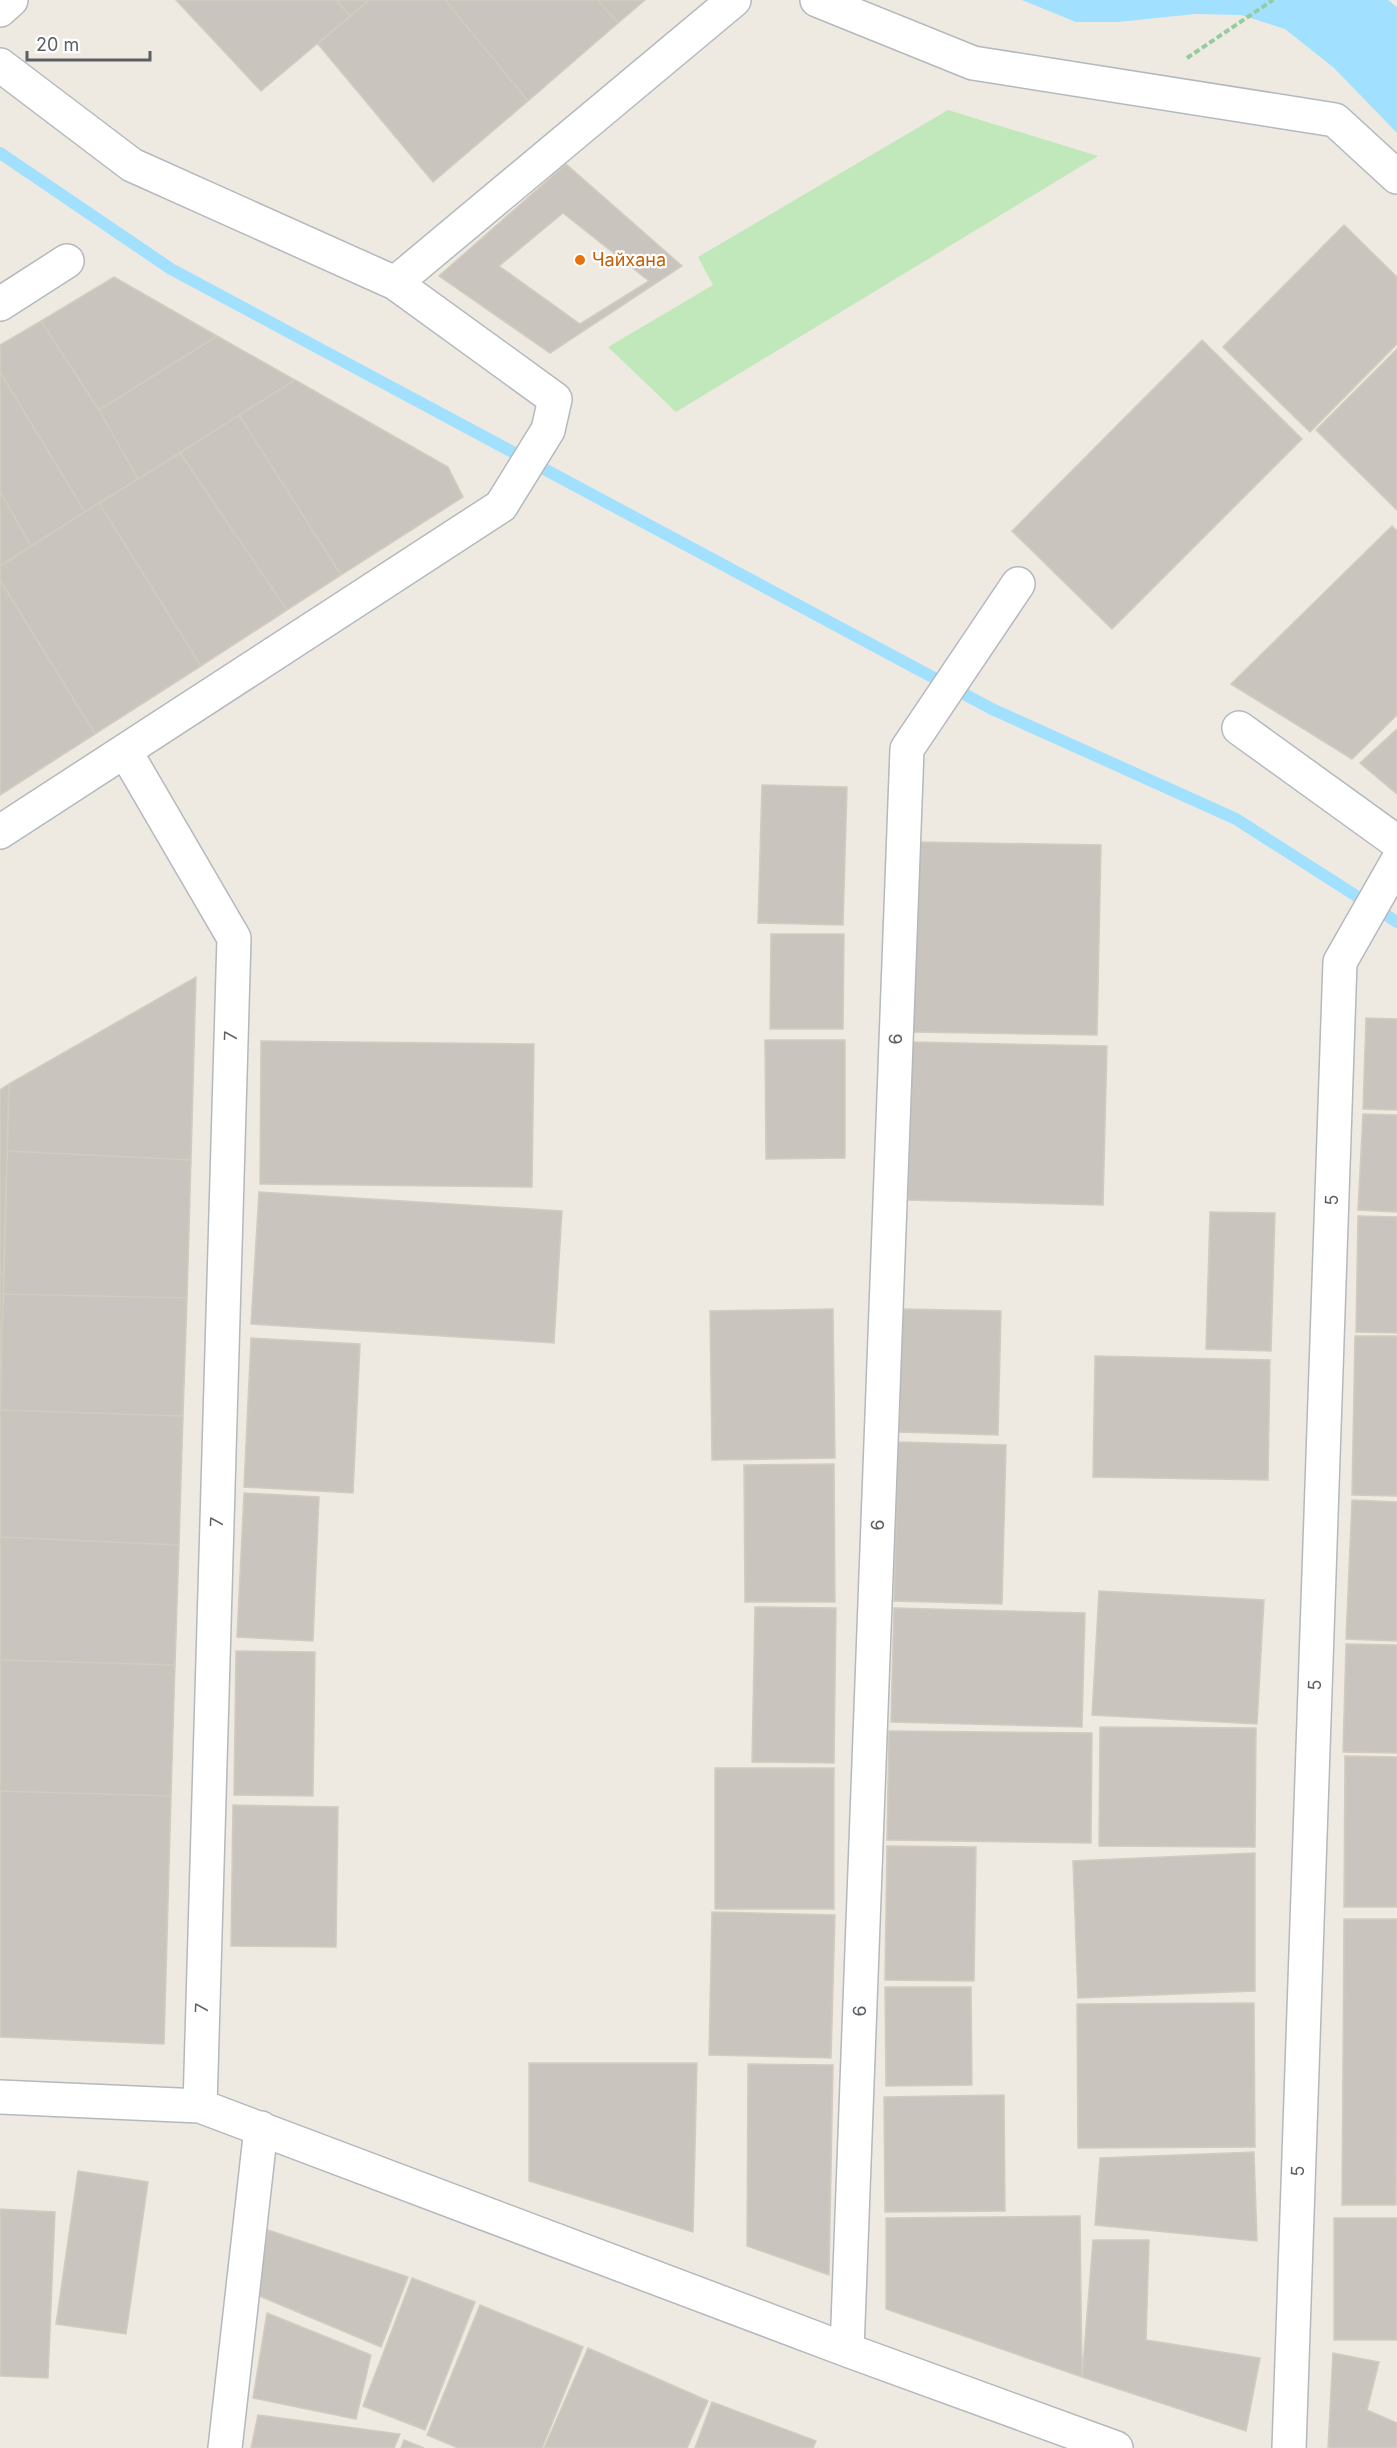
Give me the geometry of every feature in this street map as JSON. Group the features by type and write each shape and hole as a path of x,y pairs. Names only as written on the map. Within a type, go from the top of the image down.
{"street":[{"path":"0,10 11,0"},
{"path":"394,283 734,0"},
{"path":"817,0 973,63 1335,120 1397,177"},
{"path":"0,65 132,165 394,283 555,399 548,430 501,506 0,832"},
{"path":"0,304 67,261"},
{"name":"6","path":"848,2350 907,749 1018,584"},
{"path":"1239,728 1397,842"},
{"name":"7","path":"125,751 234,938 200,2106"},
{"name":"5","path":"1289,2448 1340,962 1392,872"},
{"path":"0,2097 200,2106 848,2350 1116,2448"},
{"path":"225,2448 261,2128"}],"path":[{"path":"1195,52 1273,0"}],"green space":[{"path":"948,110 1098,156 676,412 608,347 713,285 698,257"}],"water":[{"path":"1022,0 1388,0 1397,7 1397,133 1334,68 1285,29 1241,15 1195,14 1118,22 1076,22"}],"building":[{"path":"176,0 336,0 350,16 261,91"},
{"path":"336,0 369,0 350,16"},
{"path":"369,0 445,0 528,101 433,182 318,44"},
{"path":"445,0 598,0 618,23 528,101"},
{"path":"598,0 645,0 618,23"},
{"path":"566,164 682,266 550,353 439,276","holes":["563,213 649,281 580,324 499,266"]},
{"path":"1344,225 1397,277 1397,344 1310,432 1223,347"},
{"path":"114,277 217,336 99,410 41,321"},
{"path":"41,321 99,410 138,479 85,512 0,372 0,345"},
{"path":"217,336 295,380 138,479 99,410"},
{"path":"1202,340 1302,439 1112,629 1012,531"},
{"path":"1397,349 1397,510 1316,430"},
{"path":"0,372 85,512 31,546 0,491"},
{"path":"295,380 448,467 463,497 341,575 239,415"},
{"path":"239,415 341,575 287,610 180,453"},
{"path":"180,453 287,610 201,666 99,503"},
{"path":"0,491 31,546 0,566"},
{"path":"99,503 201,666 95,734 0,580 0,566"},
{"path":"1392,526 1397,531 1397,715 1352,759 1231,684"},
{"path":"0,580 95,734 0,795"},
{"path":"1397,729 1397,794 1360,763"},
{"path":"762,785 847,787 843,925 758,923"},
{"path":"917,842 1101,845 1097,1035 913,1032"},
{"path":"771,934 844,934 843,1029 770,1029"},
{"path":"196,977 191,1160 7,1151 9,1084"},
{"path":"1366,1018 1397,1019 1397,1110 1363,1109"},
{"path":"765,1040 845,1040 845,1158 766,1159"},
{"path":"261,1041 534,1044 532,1187 260,1184"},
{"path":"912,1042 1107,1046 1103,1205 908,1200"},
{"path":"9,1084 4,1273 0,1273 0,1090"},
{"path":"1363,1114 1397,1115 1397,1212 1358,1210"},
{"path":"7,1151 191,1160 187,1298 3,1294"},
{"path":"259,1192 562,1211 554,1343 251,1324"},
{"path":"1210,1212 1275,1213 1271,1351 1206,1349"},
{"path":"1358,1216 1397,1217 1397,1333 1356,1332"},
{"path":"0,1273 4,1273 0,1392"},
{"path":"3,1294 187,1298 183,1416 0,1410"},
{"path":"833,1309 835,1458 712,1460 710,1311"},
{"path":"902,1309 1001,1311 998,1435 899,1432"},
{"path":"1355,1336 1397,1336 1397,1496 1352,1495"},
{"path":"251,1338 360,1344 353,1493 244,1487"},
{"path":"1095,1356 1270,1360 1268,1480 1093,1477"},
{"path":"0,1410 183,1416 179,1545 0,1537"},
{"path":"898,1442 1006,1445 1002,1604 894,1601"},
{"path":"834,1464 835,1602 745,1602 744,1465"},
{"path":"244,1493 319,1497 313,1641 237,1637"},
{"path":"1352,1500 1397,1502 1397,1641 1346,1639"},
{"path":"0,1537 179,1545 175,1665 0,1660"},
{"path":"1099,1591 1264,1600 1257,1724 1092,1715"},
{"path":"755,1607 836,1608 834,1763 752,1762"},
{"path":"894,1608 1085,1613 1082,1727 891,1722"},
{"path":"1346,1644 1397,1645 1397,1753 1343,1752"},
{"path":"236,1651 315,1652 313,1796 234,1795"},
{"path":"0,1660 175,1665 171,1796 0,1791"},
{"path":"1100,1727 1256,1728 1255,1847 1099,1846"},
{"path":"889,1731 1092,1733 1091,1843 887,1840"},
{"path":"1345,1756 1397,1757 1397,1907 1344,1907"},
{"path":"715,1768 834,1768 834,1909 715,1909"},
{"path":"0,1791 171,1796 164,2044 0,2037"},
{"path":"233,1805 338,1807 336,1947 231,1946"},
{"path":"887,1846 976,1847 974,1981 885,1980"},
{"path":"1255,1853 1255,1991 1078,1998 1073,1861"},
{"path":"712,1912 835,1915 831,2058 709,2055"},
{"path":"1344,1919 1397,1919 1396,2205 1342,2205"},
{"path":"885,1987 971,1987 972,2085 886,2086"},
{"path":"1254,2003 1255,2147 1078,2148 1077,2004"},
{"path":"529,2063 697,2063 693,2232 529,2181"},
{"path":"748,2064 833,2065 829,2275 747,2246"},
{"path":"1004,2095 1005,2211 885,2212 884,2097"},
{"path":"1254,2152 1257,2241 1095,2225 1100,2158"},
{"path":"78,2171 148,2182 126,2334 56,2324"},
{"path":"0,2209 55,2212 48,2378 0,2376"},
{"path":"1080,2216 1082,2377 886,2309 886,2218"},
{"path":"1334,2218 1397,2218 1397,2340 1334,2340"},
{"path":"268,2230 408,2277 381,2347 257,2295"},
{"path":"1093,2240 1149,2240 1146,2340 1260,2358 1246,2431 1082,2377"},
{"path":"412,2278 475,2302 425,2430 363,2406"},
{"path":"480,2305 583,2347 542,2448 458,2448 427,2435"},
{"path":"267,2313 371,2355 356,2419 253,2398"},
{"path":"588,2348 708,2401 687,2448 544,2448"},
{"path":"1333,2353 1379,2362 1367,2410 1397,2423 1397,2448 1328,2448"},
{"path":"712,2402 816,2441 813,2448 695,2448"},
{"path":"258,2415 400,2434 394,2448 251,2448"},
{"path":"404,2440 424,2448 401,2448"}],"waterway":[{"path":"0,153 171,269 992,709 1236,819 1397,922"}],"place":[{"name":"Чайхана","path":"580,260"}]}
